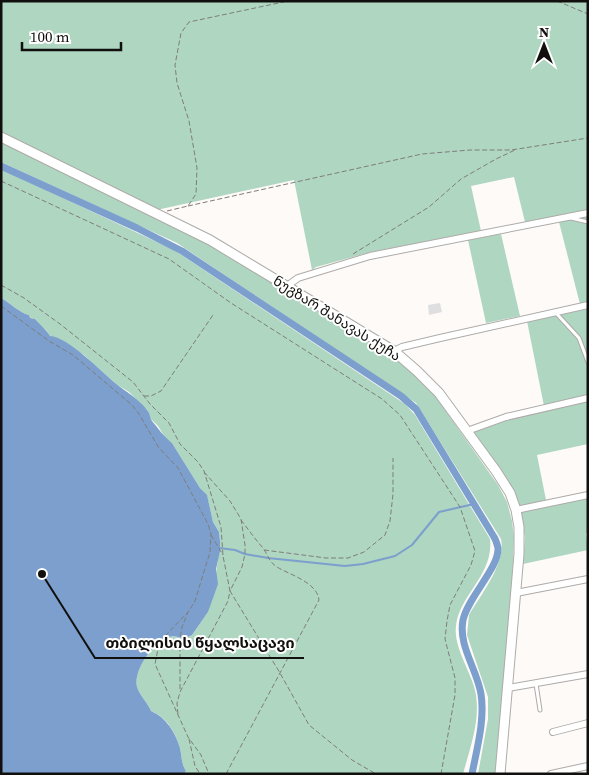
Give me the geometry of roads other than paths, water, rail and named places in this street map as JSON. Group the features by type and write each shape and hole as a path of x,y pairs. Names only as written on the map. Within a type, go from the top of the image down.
{"main road":[{"name":"ნუგზარ შანავას ქუჩა","path":"1,137 210,240 394,351 439,393 510,493 520,527 500,774"}],"street":[{"path":"287,286 298,278 370,256 588,213"},
{"path":"394,351 402,347 588,305"},
{"path":"467,431 506,417 588,398"},
{"path":"516,510 588,495"},
{"path":"516,592 588,579"},
{"path":"508,688 588,674"},
{"path":"553,732 588,723"},
{"path":"551,774 588,766"}],"lane":[{"path":"568,217 588,222"},
{"path":"556,312 579,338 588,362"},
{"path":"535,684 540,710"}],"water":[{"path":"1,298 29,315 30,318 35,319 50,336 66,342 75,348 140,402 148,411 152,421 172,443 200,488 207,495 213,522 219,532 220,541 216,569 218,584 208,612 192,635 184,639 175,636 169,637 157,645 141,665 137,680 138,690 151,711 165,721 175,736 186,771 184,774 1,774"}],"waterway":[{"path":"1,166 137,228 182,251 401,396 416,409 495,538 498,548 494,564 466,611 463,620 462,630 465,648 479,685 482,704 480,734 472,774"},
{"path":"219,548 268,558 345,566 363,564 395,556 412,545 439,512 474,504"}],"place":[{"name":"თბილისის წყალსაცავი","path":"42,574"}]}
